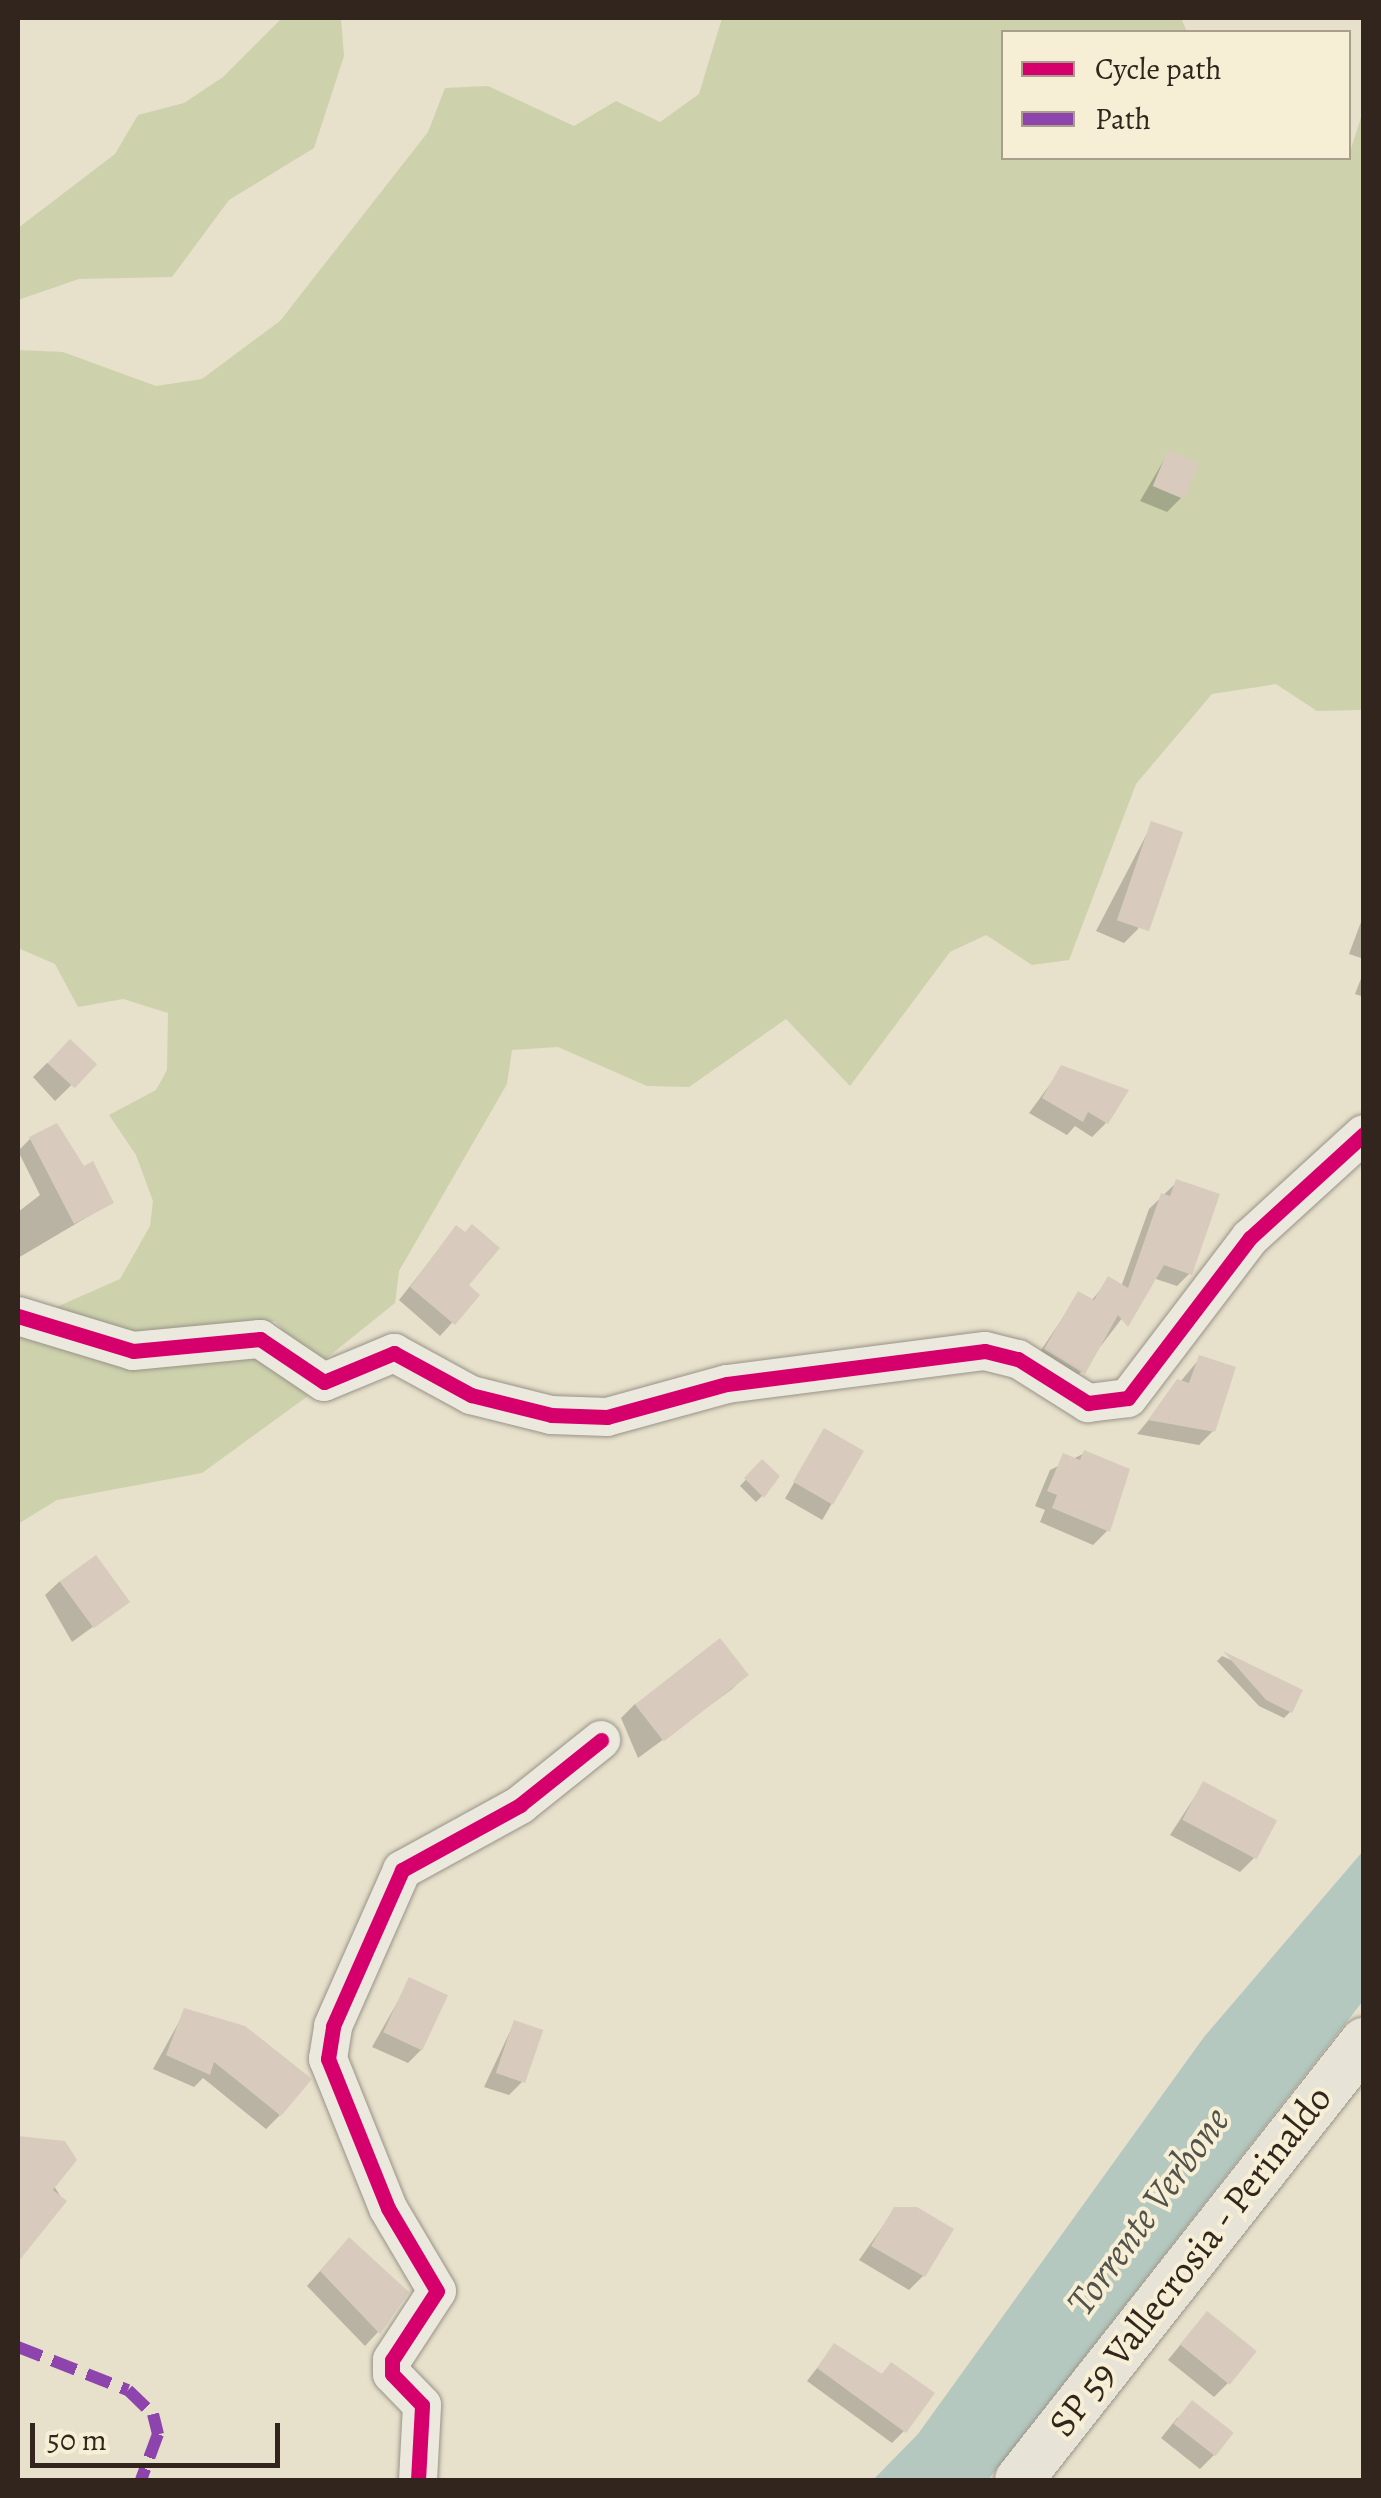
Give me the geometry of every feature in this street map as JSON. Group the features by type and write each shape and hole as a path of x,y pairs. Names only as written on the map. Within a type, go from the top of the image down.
{"main road":[{"name":"SP 59 Vallecrosia - Perinaldo","path":"1018,2480 1364,2042"}],"street":[{"path":"18,1316 133,1351 260,1340 324,1382 394,1353 471,1395 551,1415 607,1418 727,1384 986,1352 1018,1359 1088,1404 1128,1398 1250,1238 1364,1134"},
{"path":"418,2480 422,2404 392,2374 392,2360 436,2291 388,2208 328,2059 333,2026 402,1870 520,1805 601,1740"}],"green space":[{"path":"282,18 341,18 344,56 314,148 229,200 172,277 79,279 18,300 18,228 115,154 138,115 184,103 223,77"},
{"path":"722,18 1181,18 1186,30 1001,30 1001,160 1351,160 1363,111 1363,710 1317,711 1276,684 1212,694 1136,784 1069,960 1032,965 986,935 950,952 850,1086 786,1019 689,1087 647,1086 558,1047 512,1050 507,1084 399,1271 395,1303 323,1361 297,1349 275,1321 148,1342 52,1309 120,1279 150,1226 153,1201 136,1155 109,1115 156,1090 167,1070 168,1013 123,999 78,1007 55,964 18,948 18,350 63,352 156,386 202,379 280,321 428,132 445,88 488,86 574,126 616,101 660,122 699,94"},
{"path":"18,1331 258,1352 308,1396 202,1473 57,1500 18,1524"}],"water":[{"name":"Torrente Verbone","path":"1363,1851 1363,2001 988,2480 873,2480 918,2434 1204,2037"}],"building":[{"path":"1168,450 1199,463 1184,499 1153,486"},
{"path":"1151,821 1183,832 1149,931 1117,920"},
{"path":"70,1039 97,1064 75,1088 47,1063"},
{"path":"1061,1065 1129,1090 1108,1124 1088,1112 1083,1122 1042,1098"},
{"path":"57,1123 84,1166 93,1161 114,1203 74,1224 29,1137"},
{"path":"1176,1179 1220,1194 1192,1275 1164,1265 1128,1327 1118,1315 1085,1374 1044,1349 1078,1291 1094,1300 1108,1276 1128,1288 1161,1193 1170,1196"},
{"path":"472,1224 500,1248 469,1285 480,1295 455,1325 410,1287 456,1225 465,1232"},
{"path":"1199,1355 1236,1367 1215,1432 1148,1420 1177,1379 1189,1383"},
{"path":"824,1428 864,1451 833,1505 793,1482"},
{"path":"1084,1450 1130,1469 1110,1532 1052,1508 1057,1495 1047,1491 1063,1453 1080,1460"},
{"path":"762,1459 780,1476 764,1498 744,1478"},
{"path":"96,1555 130,1602 94,1628 60,1581"},
{"path":"720,1638 749,1675 664,1742 635,1704"},
{"path":"1223,1651 1303,1690 1292,1713 1266,1700"},
{"path":"1203,1781 1277,1820 1257,1859 1182,1820"},
{"path":"409,1977 448,1995 422,2050 383,2032"},
{"path":"184,2008 245,2026 312,2079 281,2116 214,2062 210,2075 166,2055"},
{"path":"514,2020 543,2030 525,2083 496,2073"},
{"path":"18,2136 65,2141 77,2160 53,2190 67,2201 18,2262"},
{"path":"894,2207 917,2207 954,2229 925,2277 871,2246"},
{"path":"349,2237 409,2292 380,2334 320,2271"},
{"path":"1207,2311 1257,2351 1230,2385 1180,2344"},
{"path":"834,2343 882,2374 891,2362 935,2393 906,2433 817,2368"},
{"path":"1192,2400 1234,2433 1215,2456 1174,2424"}],"marked path":[{"path":"18,2347 128,2390 153,2414 158,2434 141,2480"}],"cycle path":[{"path":"18,1316 133,1351 260,1339 324,1382 394,1353 471,1395 551,1415 607,1417 727,1384 985,1351 1018,1359 1088,1403 1128,1398 1250,1238 1364,1134"},
{"path":"418,2480 422,2405 392,2374 392,2360 437,2291 388,2208 328,2059 333,2026 402,1870 520,1805 601,1740"}]}
